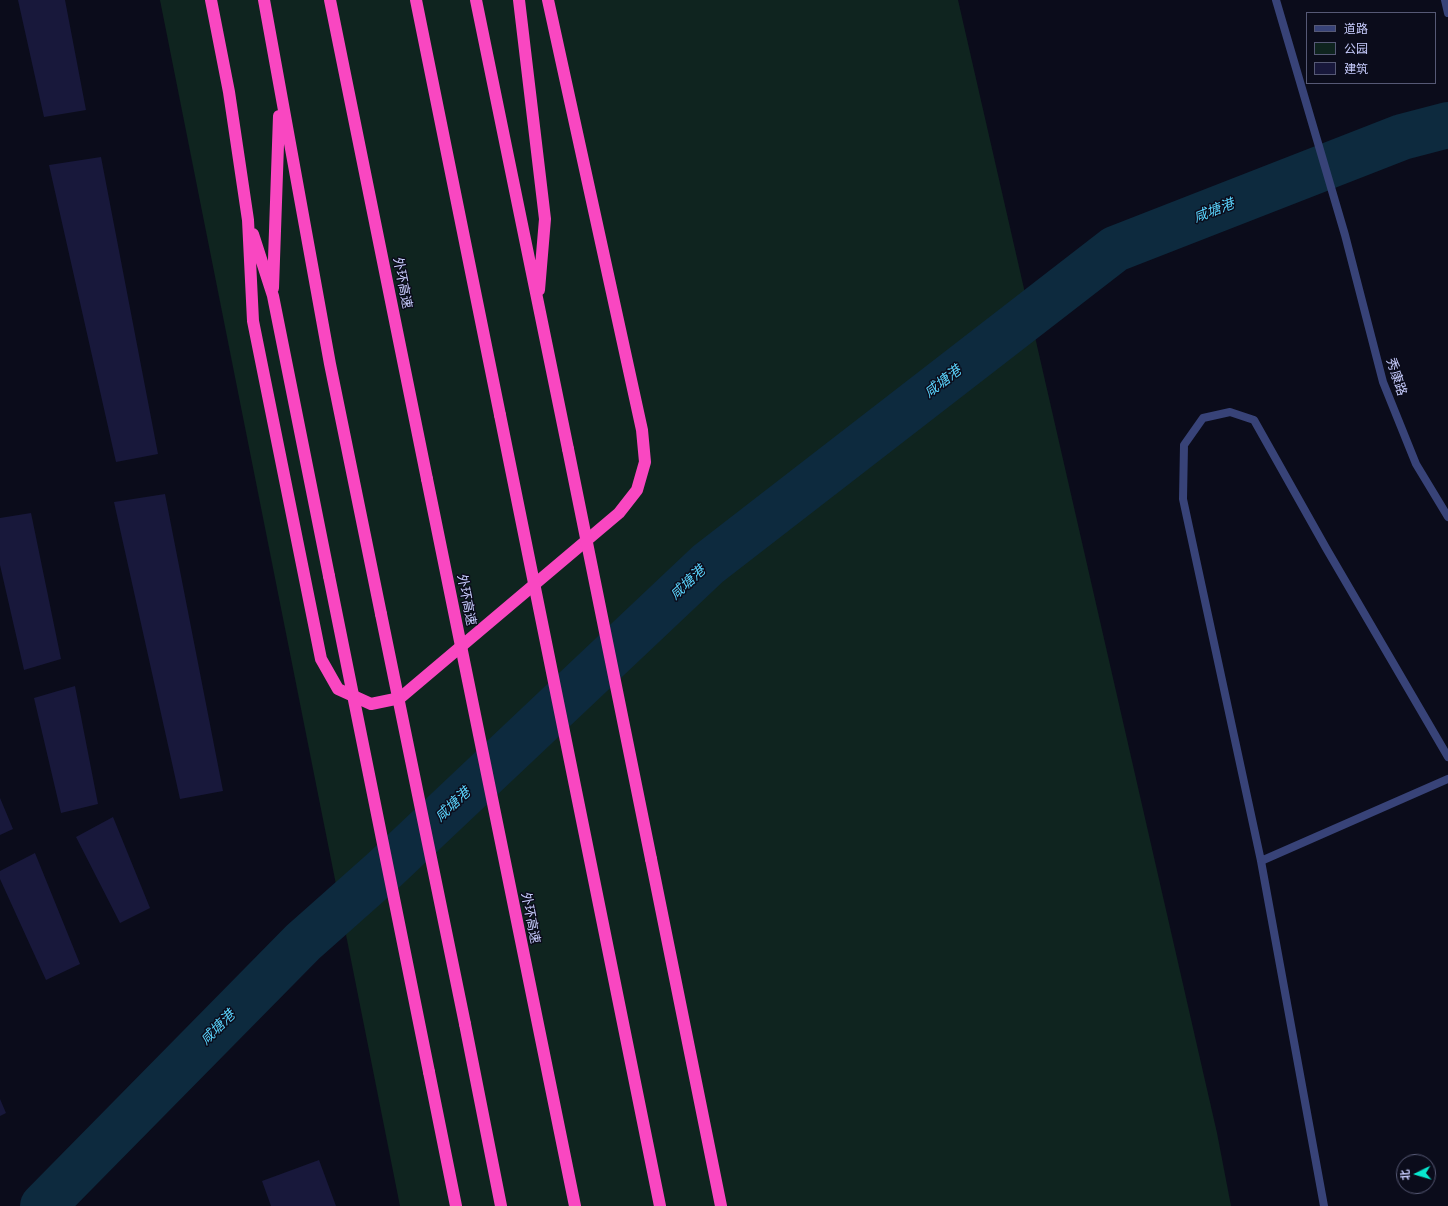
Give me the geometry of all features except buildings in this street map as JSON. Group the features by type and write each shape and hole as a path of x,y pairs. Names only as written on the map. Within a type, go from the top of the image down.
{"highway":[{"path":"211,0 229,92 248,220 253,321 321,659 338,689 371,704 400,698 619,513 637,490 644,462 642,430 548,0"},
{"path":"264,0 330,364 501,1206"},
{"name":"外环高速","path":"330,0 574,1206"},
{"path":"416,0 660,1206"},
{"path":"476,0 652,859 721,1206"},
{"path":"519,0 544,219 538,303"},
{"path":"273,296 280,91"},
{"path":"248,220 273,296 456,1206"}],"street":[{"name":"秀康路","path":"1276,0 1345,235 1383,382 1416,464 1448,517"},
{"path":"1444,0 1448,14"},
{"path":"1324,1206 1261,861 1183,499 1184,445 1203,418 1230,412 1254,420 1330,555 1448,757"},
{"path":"1261,861 1448,779"}],"green space":[{"path":"160,0 958,0 1217,1133 1231,1206 400,1206"}],"waterway":[{"name":"咸塘港","path":"43,1206 303,942 383,871 708,564 1115,249 1402,137 1448,125"}]}
